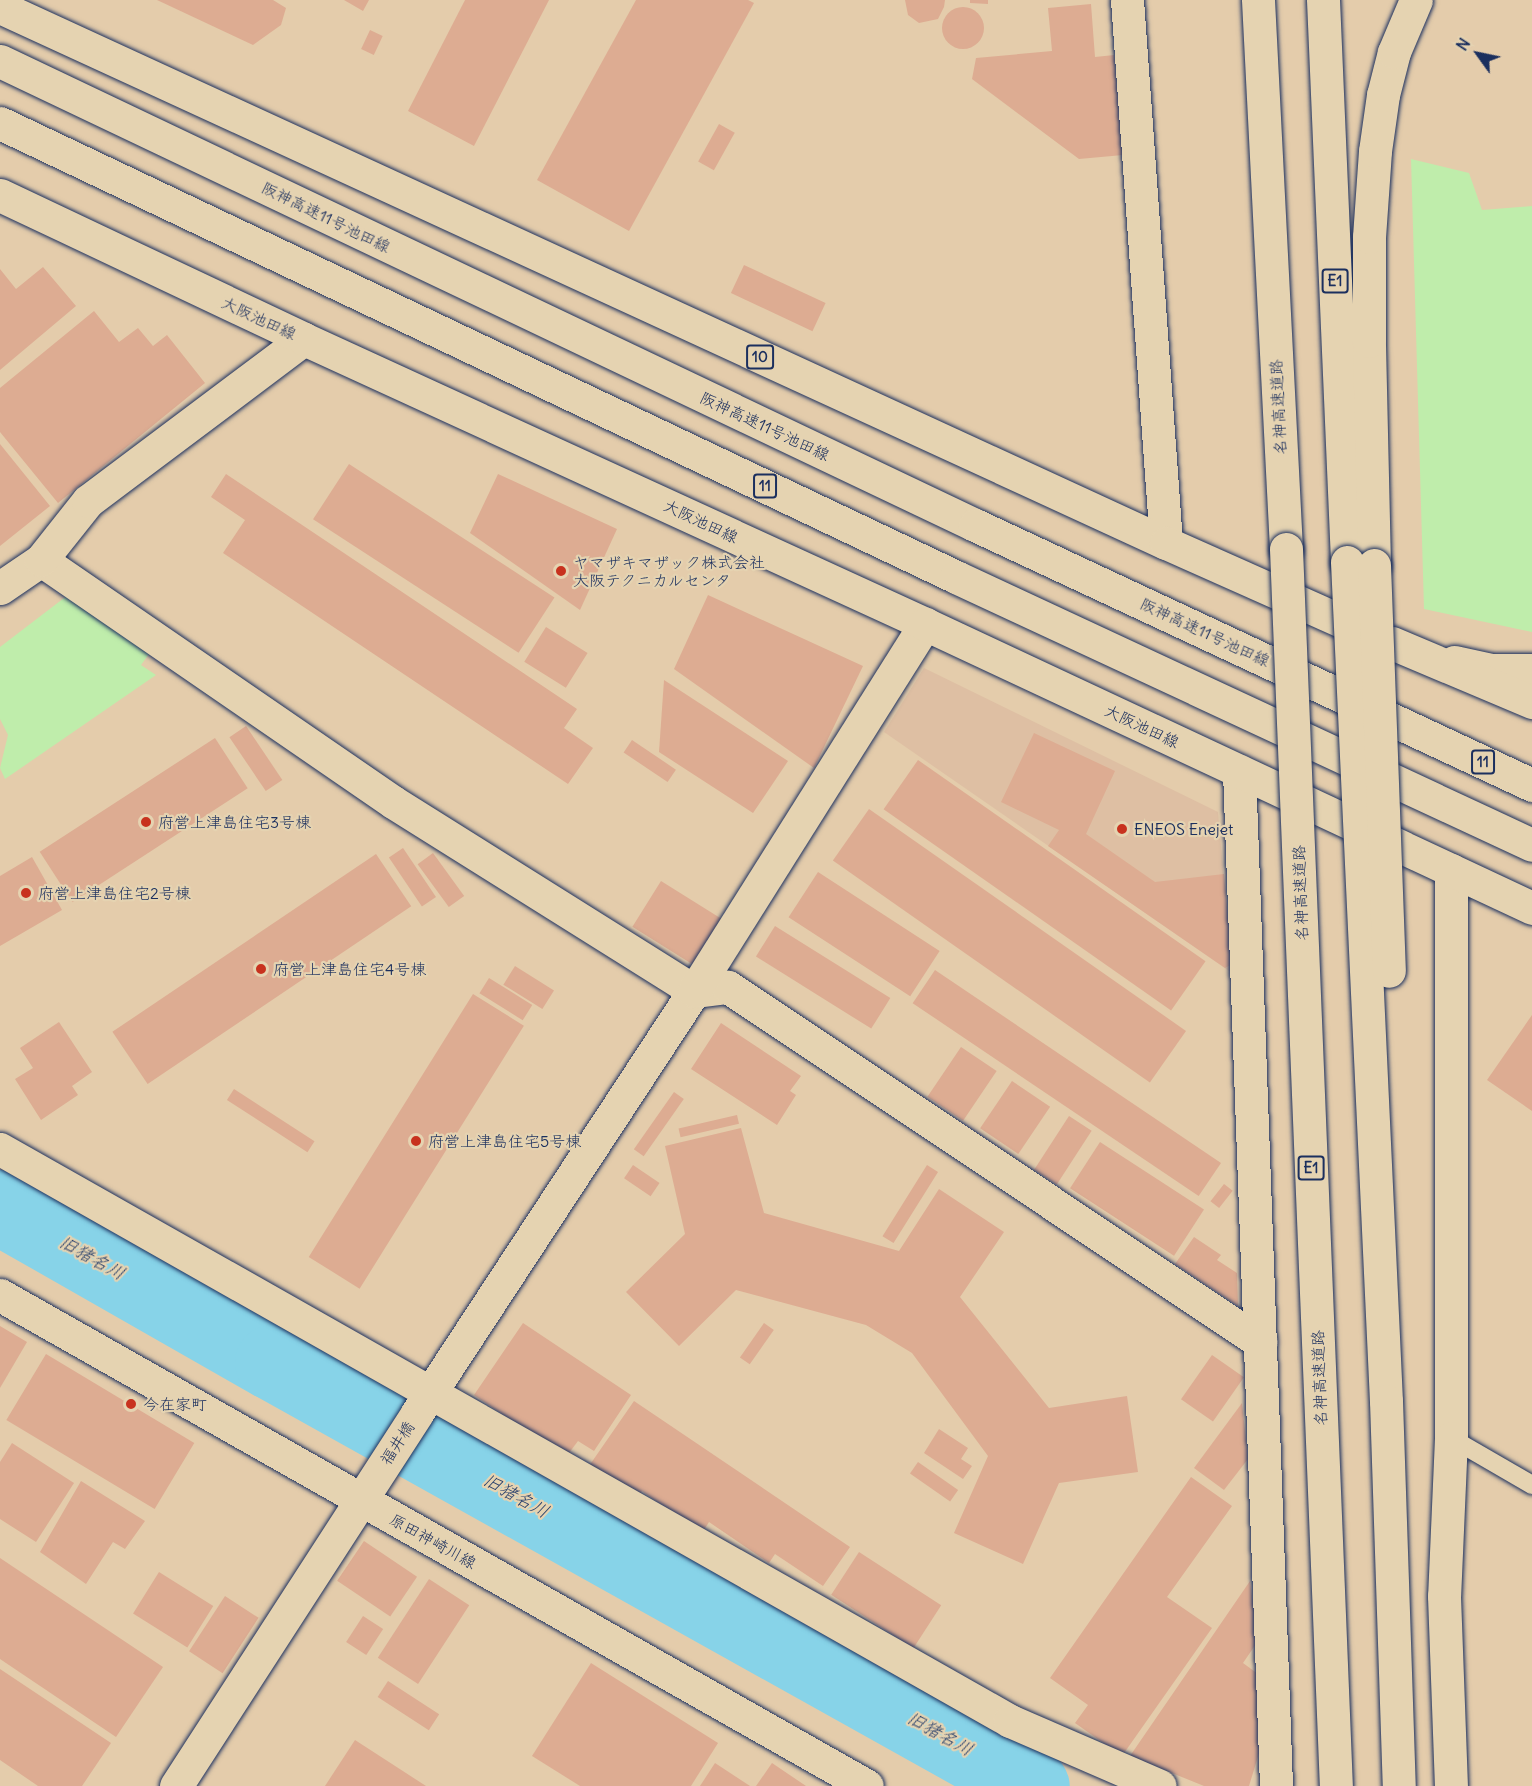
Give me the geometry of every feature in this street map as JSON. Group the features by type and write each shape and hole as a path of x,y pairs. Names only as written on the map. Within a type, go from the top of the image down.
{"main road":[{"path":"1127,0 1166,543"},
{"path":"1250,0 1267,184"},
{"name":"名神高速道路","path":"1258,0 1286,549 1336,1786"},
{"name":"E1","path":"1323,0 1360,564 1399,1786"},
{"path":"1360,564 1369,329 1370,237 1375,151 1383,95 1394,52 1416,0"},
{"name":"10","path":"0,7 1166,543 1392,643 1455,662 1493,669 1532,670"},
{"name":"阪神高速11号池田線","path":"0,61 964,520 1532,785"},
{"name":"11","path":"0,123 956,577 1532,845"},
{"name":"大阪池田線","path":"0,195 304,339 925,624 1532,909"},
{"path":"0,588 41,560 88,501 304,339"},
{"path":"41,560 393,802 694,991 728,987 1260,1342"},
{"name":"福井橋","path":"176,1786 368,1487 694,991 925,624"},
{"path":"1392,643 1532,702"},
{"path":"1433,739 1532,773"},
{"path":"1239,771 1276,1786"},
{"path":"1451,870 1451,1438 1444,1596 1451,1786"},
{"path":"0,1149 378,1363 423,1404 1010,1721 1160,1786"},
{"name":"原田神崎川線","path":"0,1295 368,1487 867,1786"}],"lane":[{"path":"1451,1438 1532,1485"}],"shaded area":[{"name":"ENEOS Enejet","path":"924,668 1218,812 1232,973 884,732"}],"green space":[{"path":"1411,159 1469,173 1482,210 1532,206 1532,632 1424,609"},
{"path":"68,595 149,654 141,665 156,675 5,779 0,768 8,735 0,719 0,647"}],"building":[{"path":"157,0 273,0 286,8 281,25 253,45"},
{"path":"344,0 369,0 363,11"},
{"path":"465,0 549,0 474,146 408,111"},
{"path":"636,0 748,0 754,3 629,231 537,180"},
{"path":"905,0 945,0 938,19 919,23 908,15"},
{"path":"970,0 988,0 988,4 970,3"},
{"path":"1091,4 1095,57 1114,55 1123,155 1079,159 972,79 976,58 1052,51 1048,8"},
{"path":"963,7 978,13 984,28 978,43 963,49 948,43 942,28 948,13"},
{"path":"370,30 383,36 374,55 361,49"},
{"path":"719,124 735,133 714,170 698,162"},
{"path":"744,265 826,303 812,331 731,293"},
{"path":"43,267 76,306 0,370 0,269 16,289"},
{"path":"94,311 119,342 138,328 153,346 167,335 205,383 58,503 0,432 0,388"},
{"path":"0,444 50,506 0,546"},
{"path":"349,464 554,597 519,653 313,519"},
{"path":"226,474 577,709 564,728 593,748 568,784 223,553 245,520 211,497"},
{"name":"ヤマザキマザック株式会社 大阪テクニカルセンタ","path":"498,474 617,529 580,610 470,533"},
{"path":"708,595 863,666 814,768 674,669"},
{"path":"546,627 588,653 566,688 524,662"},
{"path":"664,680 788,761 753,813 659,752"},
{"path":"246,726 282,780 266,791 229,737"},
{"path":"1034,733 1115,771 1086,834 1155,882 1224,874 1232,964 1225,968 1048,846 1059,830 1001,802"},
{"name":"府営上津島住宅3号棟","path":"215,738 248,788 72,902 40,852"},
{"path":"632,740 676,770 668,782 624,752"},
{"path":"918,760 1206,961 1171,1010 884,809"},
{"path":"869,809 1186,1031 1150,1083 833,861"},
{"path":"403,848 436,897 422,906 389,858"},
{"path":"433,853 464,896 449,907 418,864"},
{"name":"府営上津島住宅4号棟","path":"376,854 411,906 148,1084 112,1032"},
{"name":"府営上津島住宅2号棟","path":"32,857 62,910 0,946 0,876"},
{"path":"818,872 940,951 910,996 789,917"},
{"path":"661,881 725,921 696,967 632,927"},
{"path":"775,926 890,998 871,1029 756,957"},
{"path":"515,966 554,990 542,1009 503,985"},
{"path":"935,970 1221,1163 1199,1196 913,1003"},
{"path":"489,978 532,1005 523,1020 479,993"},
{"name":"府営上津島住宅5号棟","path":"473,994 524,1026 360,1289 309,1257"},
{"path":"1532,1015 1532,1111 1487,1080"},
{"path":"59,1022 92,1072 72,1086 78,1095 41,1120 15,1079 33,1068 20,1048"},
{"path":"721,1023 801,1076 790,1091 796,1095 777,1125 691,1069"},
{"path":"961,1047 997,1071 963,1121 927,1097"},
{"path":"1012,1081 1050,1107 1018,1154 980,1128"},
{"path":"234,1089 315,1141 307,1152 227,1100"},
{"path":"674,1092 684,1099 644,1156 634,1149"},
{"path":"737,1115 739,1124 681,1137 679,1128"},
{"path":"1069,1116 1092,1131 1057,1184 1034,1170"},
{"path":"741,1128 764,1213 899,1251 939,1189 1004,1232 960,1297 1049,1408 1127,1396 1138,1472 1059,1483 1023,1564 954,1533 988,1456 912,1353 866,1325 736,1290 679,1346 626,1292 685,1234 665,1146"},
{"path":"1100,1142 1204,1210 1174,1256 1070,1188"},
{"path":"633,1165 660,1183 651,1196 624,1178"},
{"path":"927,1165 938,1172 894,1243 882,1236"},
{"path":"1224,1184 1233,1191 1219,1208 1210,1201"},
{"path":"1194,1237 1221,1255 1217,1260 1237,1273 1238,1306 1175,1264"},
{"path":"523,1323 631,1395 594,1451 578,1441 566,1457 474,1395"},
{"path":"764,1323 774,1330 750,1364 740,1357"},
{"path":"0,1326 27,1342 0,1388"},
{"path":"46,1354 194,1443 155,1509 6,1420"},
{"path":"1212,1355 1244,1377 1213,1422 1181,1399"},
{"path":"634,1401 850,1547 823,1586 775,1554 769,1563 709,1522 702,1533 642,1491 637,1498 589,1466"},
{"path":"1242,1403 1248,1459 1224,1490 1194,1468"},
{"path":"939,1429 968,1448 961,1459 972,1466 963,1479 924,1453"},
{"path":"12,1443 74,1483 36,1542 0,1519 0,1462"},
{"path":"918,1462 958,1490 950,1502 910,1473"},
{"path":"1191,1477 1232,1506 1167,1597 1212,1628 1122,1756 1075,1723 1088,1705 1050,1678"},
{"path":"81,1481 145,1521 125,1549 113,1542 86,1584 40,1552"},
{"path":"364,1541 417,1577 390,1617 337,1581"},
{"path":"859,1552 941,1605 913,1648 831,1595"},
{"path":"0,1558 163,1667 116,1737 0,1659"},
{"path":"159,1572 213,1606 187,1647 133,1614"},
{"path":"429,1579 469,1605 418,1684 378,1658"},
{"path":"1250,1581 1258,1641 1243,1663 1258,1674 1260,1750 1249,1786 1204,1786 1130,1756"},
{"path":"225,1596 259,1618 223,1673 189,1651"},
{"path":"363,1616 383,1629 366,1655 346,1642"},
{"path":"591,1663 718,1743 691,1786 580,1786 532,1756"},
{"path":"0,1669 111,1743 82,1786 38,1786 0,1760"},
{"path":"388,1681 439,1714 429,1730 378,1697"},
{"path":"355,1740 426,1786 325,1786"},
{"path":"715,1763 750,1786 700,1786"},
{"path":"772,1763 806,1786 756,1786"}],"waterway":[{"name":"旧猪名川","path":"0,1207 272,1362 1032,1786"}],"place":[{"name":"ヤマザキマザック株式会社 大阪テクニカルセンタ","path":"561,571"},
{"name":"府営上津島住宅3号棟","path":"146,822"},
{"name":"ENEOS Enejet","path":"1122,829"},
{"name":"府営上津島住宅2号棟","path":"26,893"},
{"name":"府営上津島住宅4号棟","path":"261,969"},
{"name":"府営上津島住宅5号棟","path":"416,1141"},
{"name":"今在家町","path":"131,1404"}]}
